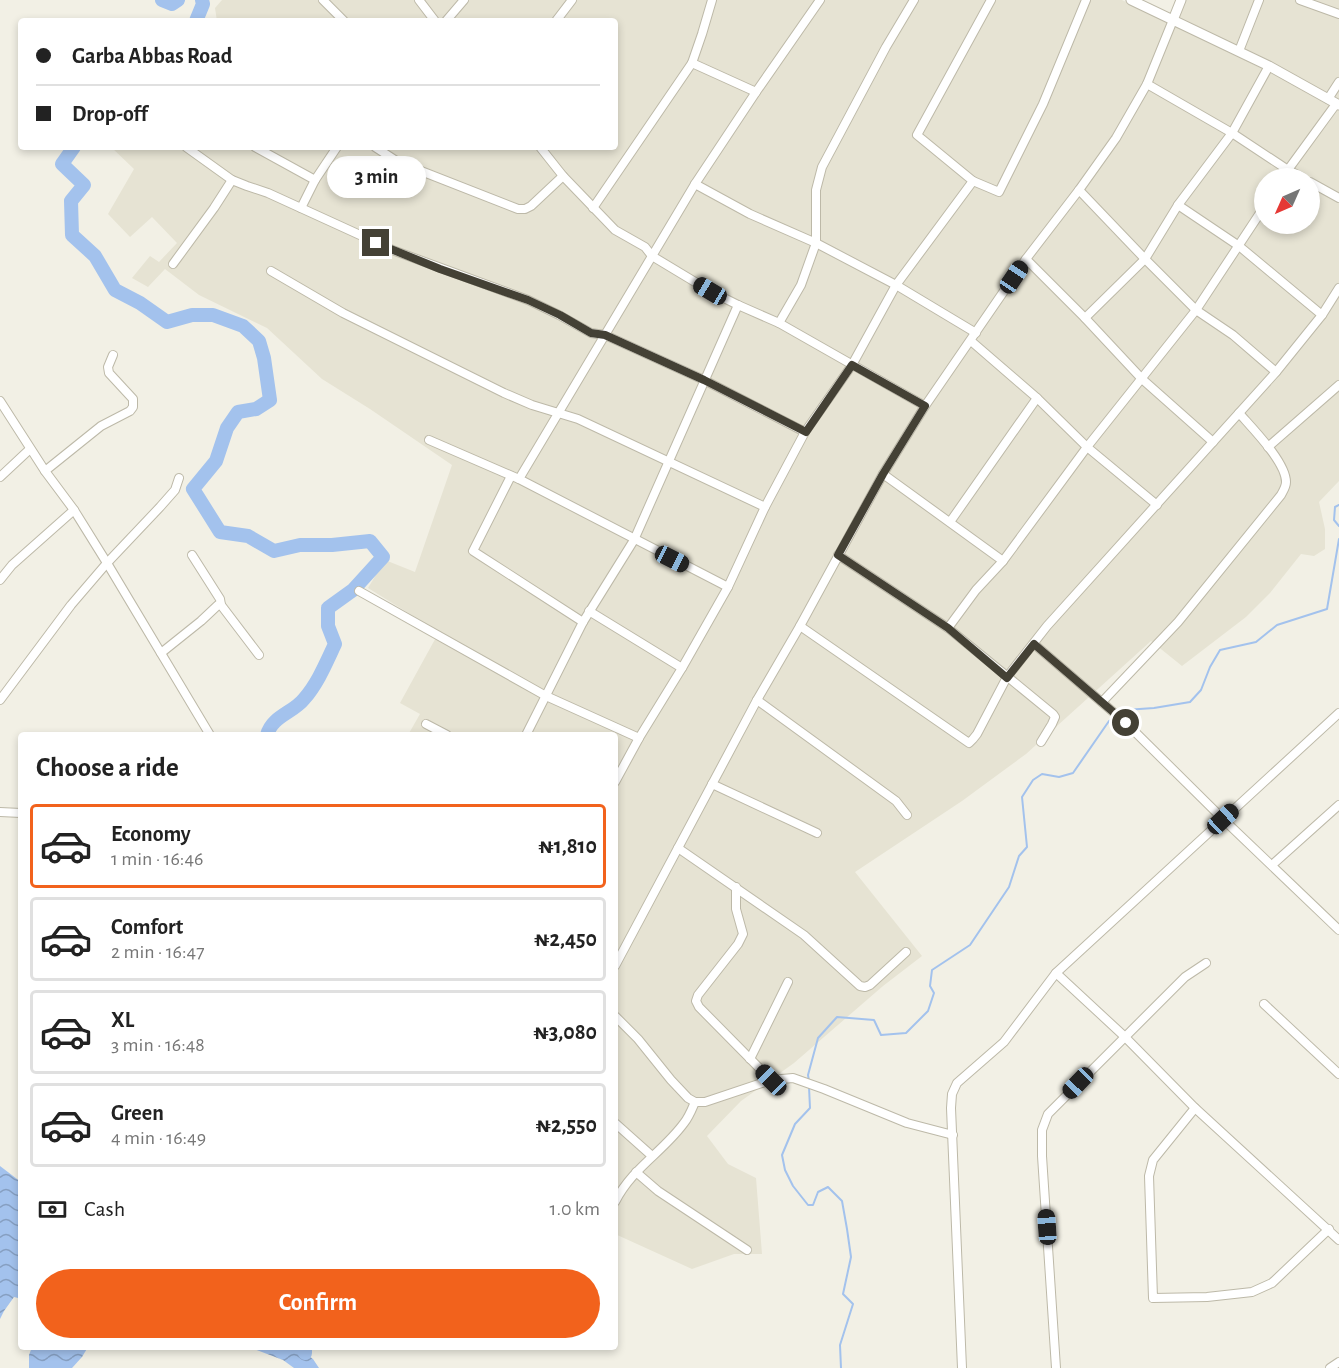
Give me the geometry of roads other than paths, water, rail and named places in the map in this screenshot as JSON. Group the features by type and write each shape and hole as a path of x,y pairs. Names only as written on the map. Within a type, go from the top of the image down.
{"street":[{"path":"323,0 341,18"},
{"path":"419,0 433,18"},
{"path":"449,18 464,0"},
{"path":"558,18 572,0"},
{"path":"593,208 692,63 712,0"},
{"path":"519,479 695,184 820,0"},
{"path":"780,323 801,285 816,243 816,190 822,167 886,47 914,0"},
{"path":"991,0 917,135 973,181 999,192 1043,104 1086,0"},
{"path":"1131,0 1269,66 1335,103"},
{"path":"618,960 757,700 883,474 925,406 1026,259 1116,138 1147,84 1180,0"},
{"path":"1239,51 1259,0"},
{"path":"1300,0 1339,14"},
{"path":"692,63 756,92"},
{"path":"1085,318 1145,259 1178,205 1232,133 1269,66"},
{"path":"1289,168 1335,103 1339,82"},
{"path":"1147,84 1232,133 1285,168"},
{"path":"190,150 232,180 268,193 395,251 528,300 591,333 605,335 704,380 806,432"},
{"path":"260,150 315,180"},
{"path":"301,208 315,180 336,150"},
{"path":"380,150 398,162 518,209 531,206 563,176"},
{"path":"542,150 563,176 615,230 645,247 652,256 710,291 780,323 925,406"},
{"path":"173,264 232,180"},
{"path":"618,776 728,587 765,507 806,432 852,365 896,285 973,181"},
{"path":"695,184 750,214 816,243 896,285 976,333"},
{"path":"1320,188 1339,198"},
{"path":"1079,190 1196,310 1233,335 1276,372"},
{"path":"1178,205 1239,246 1322,315"},
{"path":"948,628 976,591 1003,561 1087,447 1196,310 1254,223"},
{"path":"1026,259 1142,379 1213,442"},
{"path":"271,271 344,313 504,393 532,405 578,419 765,507"},
{"path":"800,626 969,743 977,734 1007,678 1047,626 1276,372 1322,315 1339,288"},
{"path":"528,732 589,611 634,540 738,305"},
{"path":"971,341 1037,398 1087,447 1157,505"},
{"path":"45,471 101,426 133,408 133,399 109,373 108,367 113,355"},
{"path":"1268,447 1339,385"},
{"path":"950,522 1037,398"},
{"path":"0,401 30,449 74,510 208,732"},
{"path":"1102,702 1178,622 1287,485 1285,473 1268,447 1239,412"},
{"path":"429,440 519,479 728,587"},
{"path":"0,477 30,449"},
{"path":"883,474 1003,561"},
{"path":"511,476 473,551 583,622"},
{"path":"0,700 71,605 175,490 179,478"},
{"path":"0,580 12,565 74,510"},
{"path":"192,555 220,599 221,605 259,655"},
{"path":"838,555 948,628 1053,714 1055,717 1041,742"},
{"path":"359,591 546,696 639,738"},
{"path":"161,653 218,605 221,605"},
{"path":"589,611 682,668"},
{"path":"1034,644 1126,723 1339,930"},
{"path":"757,700 896,801 907,815"},
{"path":"962,1368 951,1108 952,1094 957,1083 1004,1042 1056,973 1339,713"},
{"path":"426,724 441,732"},
{"path":"712,784 817,833"},
{"path":"1272,866 1339,806"},
{"path":"0,812 18,813"},
{"path":"678,848 804,935 860,986 870,985 906,952"},
{"path":"736,887 736,909 743,934 738,944 698,995 696,1001 699,1007 771,1080"},
{"path":"1056,1368 1042,1130 1048,1114 1124,1036 1185,977 1206,963"},
{"path":"1056,973 1124,1036 1196,1108 1339,1240"},
{"path":"750,1059 788,982"},
{"path":"1264,1004 1339,1074"},
{"path":"618,1019 638,1039 671,1080 695,1102 705,1102 771,1080 793,1078 907,1123 953,1135"},
{"path":"618,1196 636,1172 683,1125 695,1102"},
{"path":"1196,1108 1153,1160 1149,1176 1153,1298 1207,1297 1252,1292 1272,1283 1329,1229"},
{"path":"618,1126 652,1156"},
{"path":"636,1172 658,1191 747,1250"},
{"path":"1330,1368 1339,1362"}],"water":[{"path":"0,1166 18,1180 18,1298 14,1297 0,1319"},
{"path":"31,1350 86,1350 72,1368 29,1368"},
{"path":"257,1350 301,1350 313,1359 319,1368 294,1368 283,1360"}],"waterway":[{"path":"162,0 172,4 178,0"},
{"path":"197,18 203,4 202,0"},
{"path":"72,150 62,164 84,185 71,201 72,235 95,256 115,290 140,303 167,322 192,315 213,315 243,326 259,341 270,400 256,409 238,412 227,428 216,461 193,489 220,532 248,536 274,551 300,545 332,545 370,541 383,557 353,590 328,608 328,626 335,644 325,666 304,699 273,723 268,732"},
{"path":"1339,505 1335,507 1334,520 1339,526"},
{"path":"1120,713 1125,710 1190,702 1201,690 1220,650 1256,642 1277,625 1327,609 1339,539"},
{"path":"809,1081 808,1075 818,1038 837,1017 874,1020 881,1035 906,1033 928,1011 934,993 930,986 932,970 970,945 1009,887 1019,856 1027,847 1022,797 1033,780 1042,774 1059,777 1073,773 1109,721 1115,717"},
{"path":"809,1087 810,1108 795,1124 782,1155 785,1170 793,1186 808,1205 813,1205 818,1192 828,1187 842,1201 851,1257 843,1294 853,1304 840,1345 841,1368"}]}
